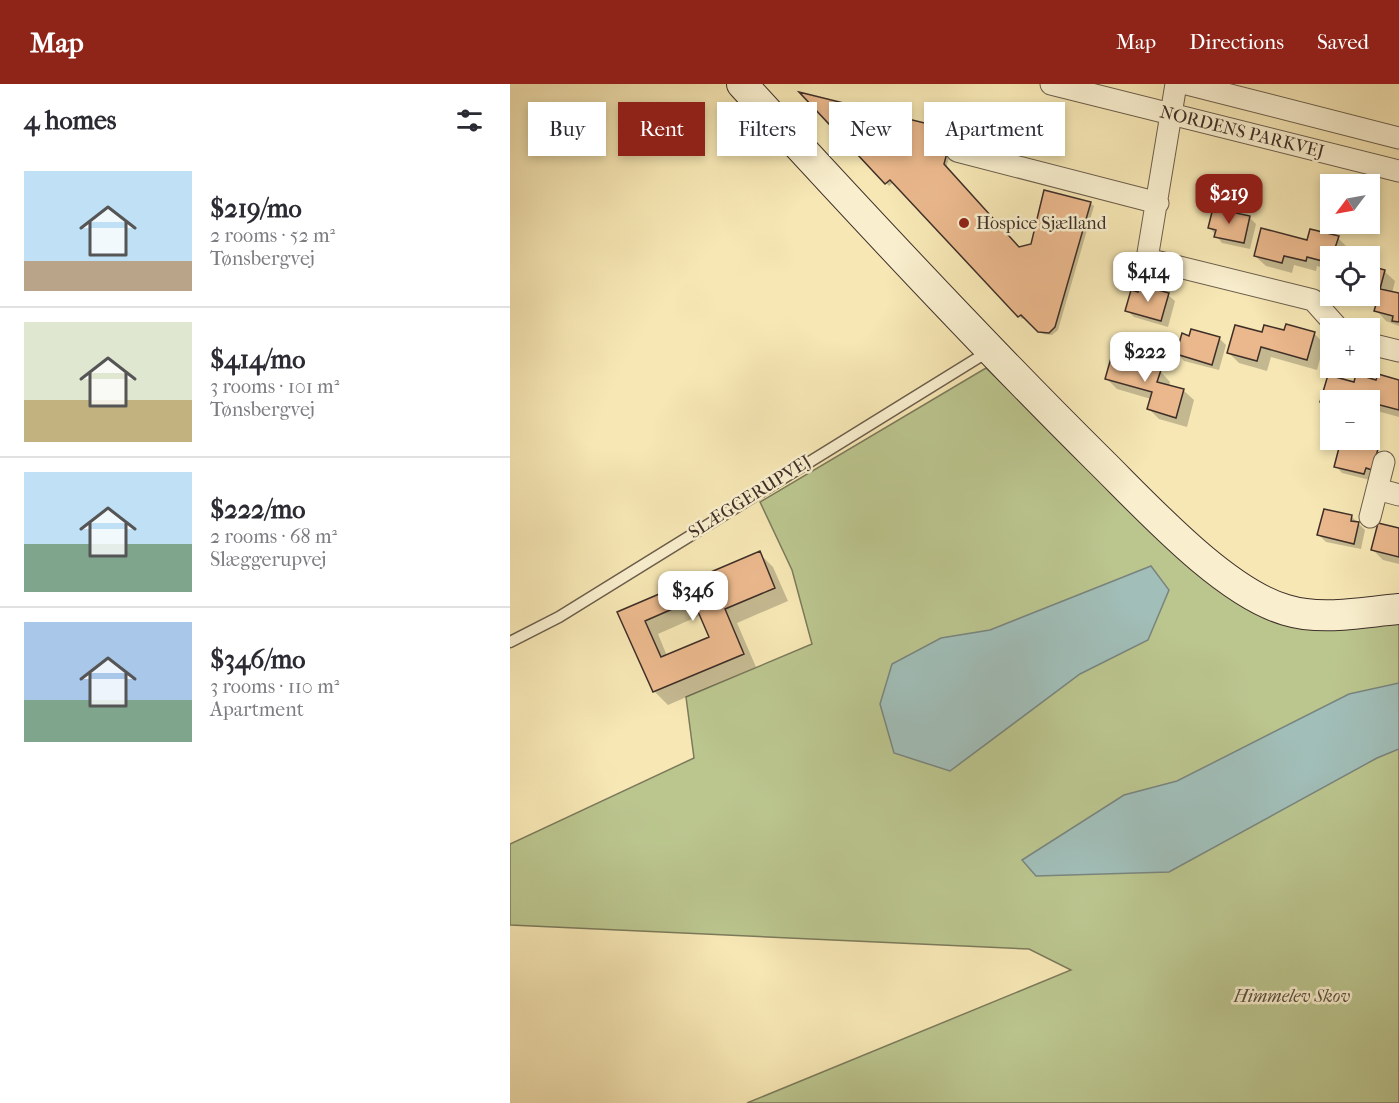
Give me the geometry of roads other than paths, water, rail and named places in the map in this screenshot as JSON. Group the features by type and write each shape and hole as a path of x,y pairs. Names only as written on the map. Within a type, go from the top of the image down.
{"street":[{"path":"742,84 989,351 1127,488 1221,574 1251,595 1287,611 1330,615 1399,609"},
{"name":"NORDENS PARKVEJ","path":"1051,84 1399,171"},
{"path":"1176,84 1147,259 1313,300 1329,318"},
{"name":"NORDENS PARKVEJ","path":"1187,84 1399,138"},
{"path":"976,156 1158,203"},
{"path":"1380,346 1399,351"},
{"path":"1370,517 1384,462"},
{"path":"1377,489 1399,495"}],"lane":[{"name":"SLÆGGERUPVEJ","path":"510,642 559,617 989,351"}],"water":[{"path":"1151,566 1169,590 1148,640 1080,674 950,771 894,753 880,704 892,664 941,638 990,630"},
{"path":"1399,683 1399,749 1377,758 1169,872 1036,876 1022,860 1124,795 1177,781 1349,694"}],"place":[{"name":"Hospice Sjælland","path":"964,223"}],"park label":[{"name":"Himmelev Skov","path":"1292,996"}]}
